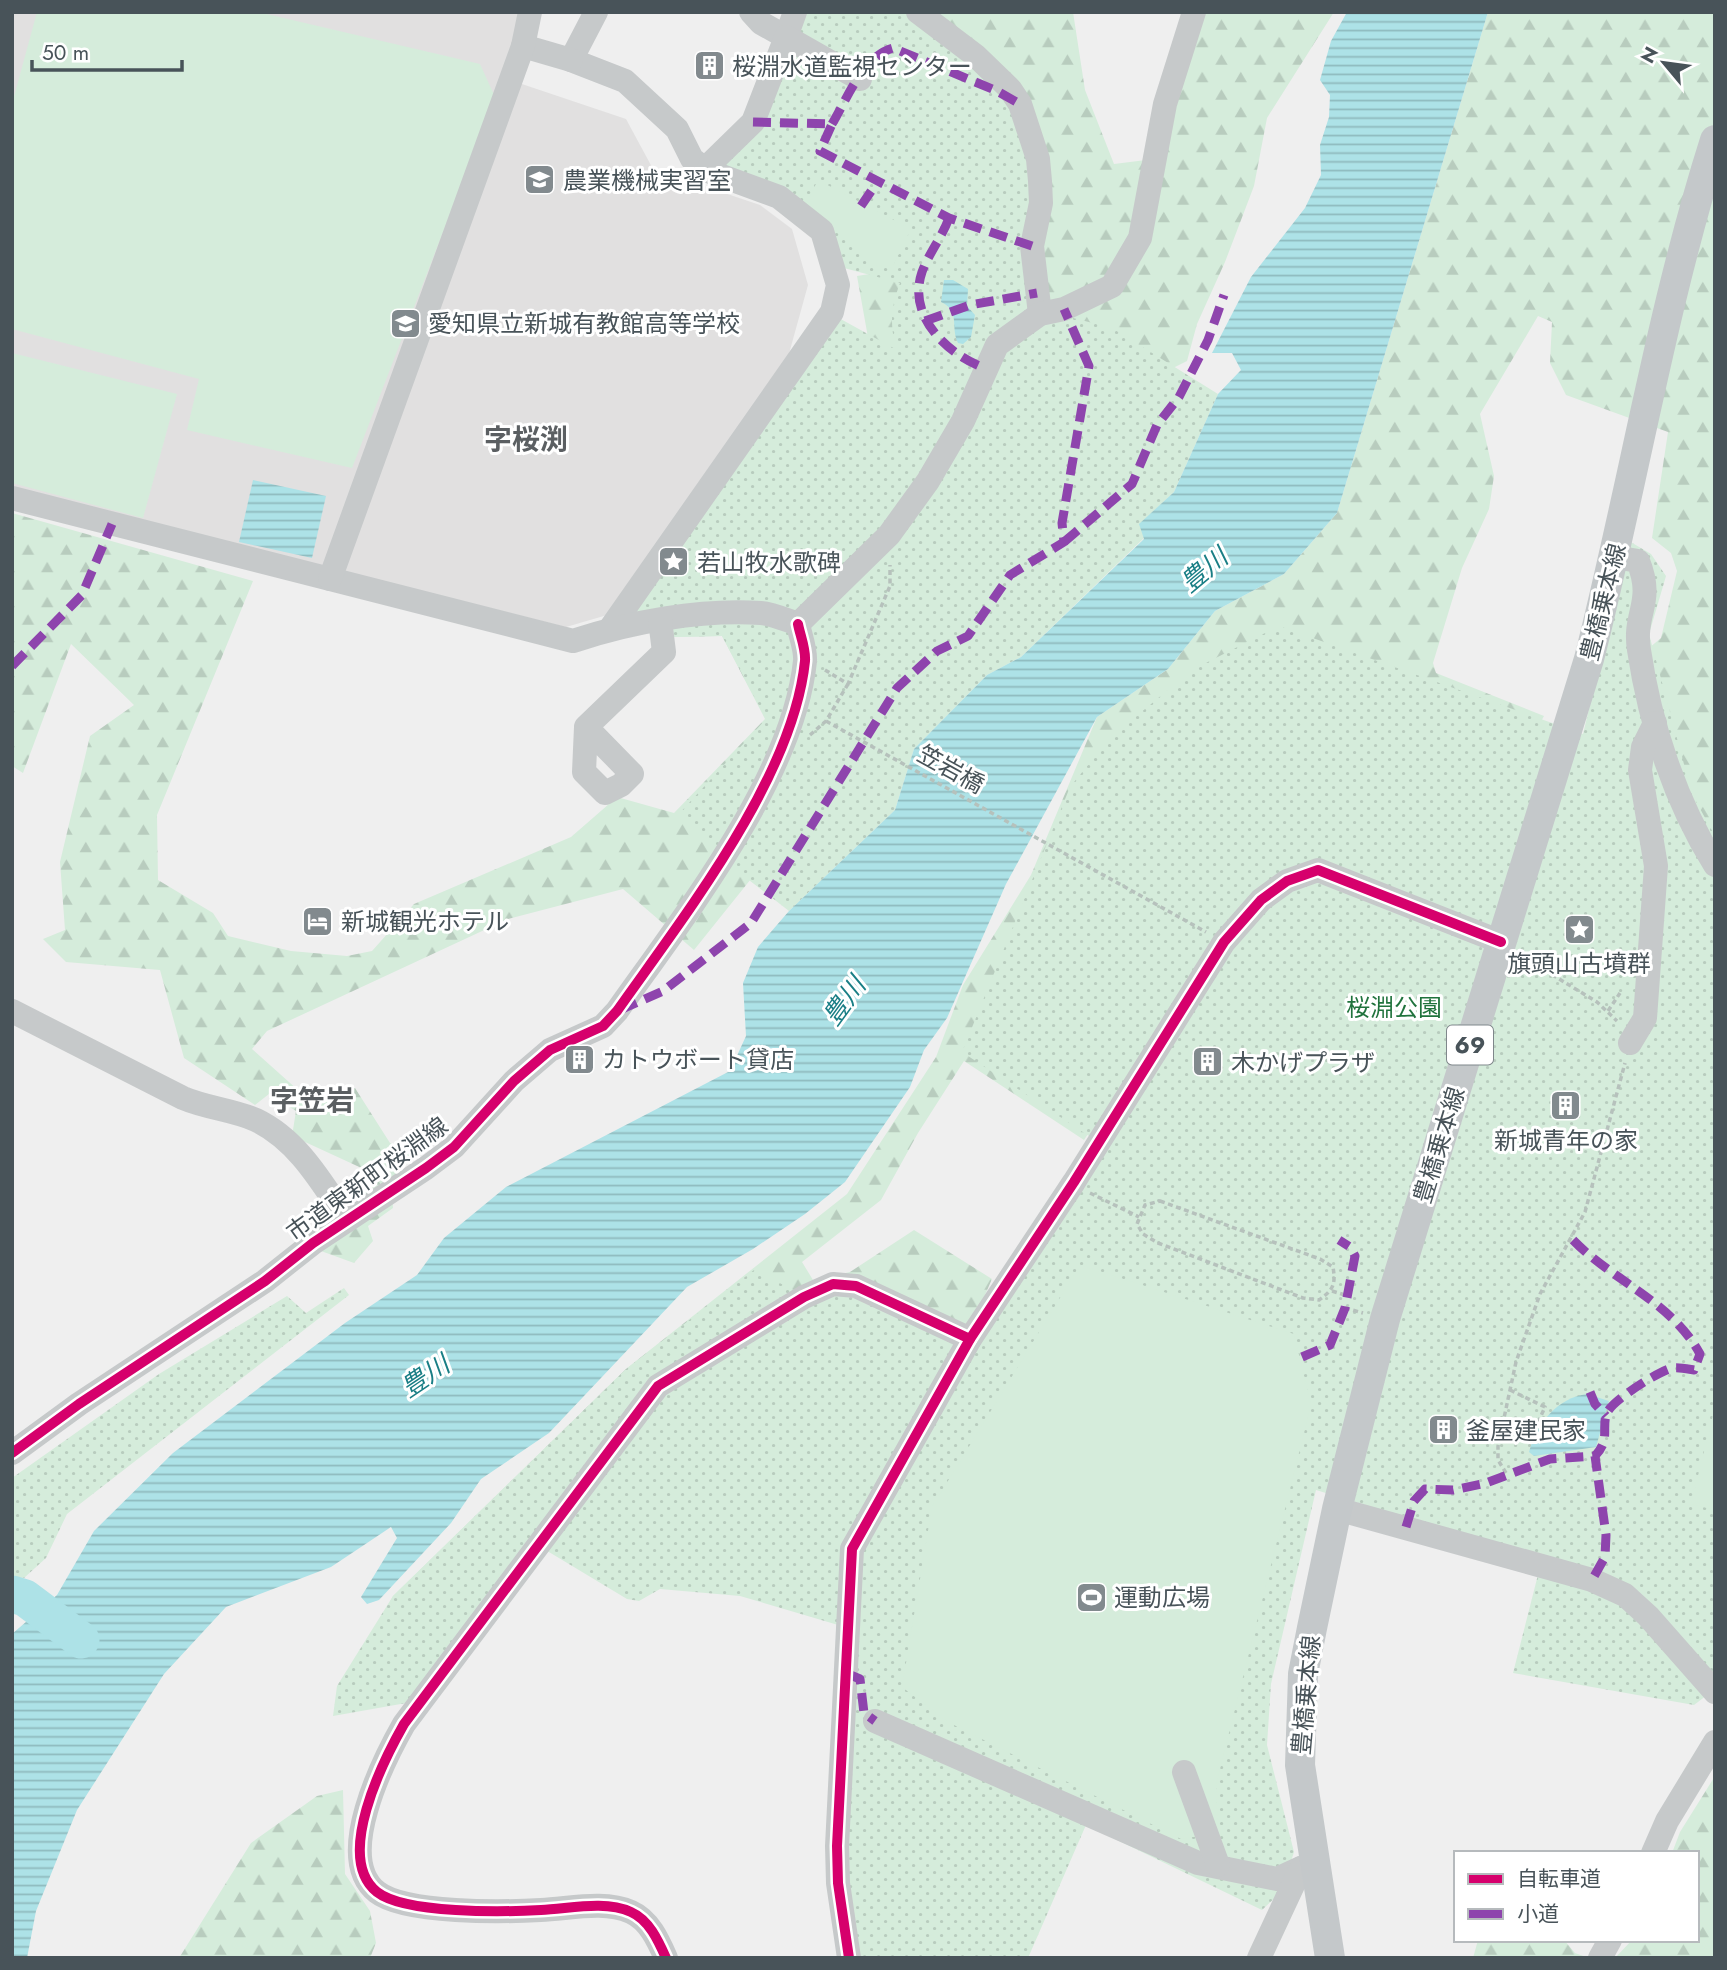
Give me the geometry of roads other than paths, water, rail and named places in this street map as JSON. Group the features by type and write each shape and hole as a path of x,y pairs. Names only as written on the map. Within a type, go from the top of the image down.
{"main road":[{"name":"豊橋乗本線","path":"1331,1958 1308,1865 1300,1765 1303,1674 1337,1508 1385,1319 1562,751 1615,557 1656,364 1715,140"}],"street":[{"path":"330,579 523,46 530,12"},
{"path":"571,60 596,12"},
{"path":"751,12 761,23 860,79"},
{"path":"708,171 711,163 753,122 795,12"},
{"path":"918,12 976,56 1010,89 1020,104 1038,159 1041,204 1032,246 1040,314"},
{"path":"12,498 573,641 610,629 660,620 763,613 797,624 890,535 928,481 963,421 997,345 1040,314 1064,309 1112,286 1140,238 1164,104 1194,12"},
{"path":"523,46 571,60 625,81 677,129 692,159 708,171 779,197 822,231 838,285 832,312 610,629"},
{"path":"1615,557 1638,561 1645,579 1647,594 1640,618 1638,647 1655,723 1682,806 1715,865"},
{"path":"586,727 664,652 660,620"},
{"name":"市道東新町桜淵線","path":"12,1453 79,1404 265,1281 347,1220 454,1147 514,1081 550,1050 603,1026 617,1012 712,875 772,771 796,706 806,658 797,624"},
{"path":"1630,1043 1645,1018 1656,866 1640,770 1643,747 1655,723"},
{"path":"849,1958 838,1883 837,1846 852,1549 970,1339 1074,1182 1224,942 1261,900 1287,881 1318,870 1501,942"},
{"path":"12,1011 183,1098 204,1107 255,1120 303,1157 347,1220"},
{"path":"666,1958 648,1925 630,1912 599,1906 498,1912 410,1905 379,1894 364,1878 361,1856 365,1816 382,1763 404,1724 658,1386 804,1297 832,1284 856,1286 970,1339"},
{"path":"1337,1508 1592,1580 1625,1595 1648,1616 1715,1692"},
{"path":"875,1721 1198,1863 1218,1865 1261,1878 1277,1879 1308,1865"},
{"path":"1654,1851 1667,1821 1715,1742"},
{"path":"1184,1772 1218,1865"},
{"path":"1259,1958 1308,1865"},
{"path":"1600,1958 1609,1942"}],"water":[{"name":"豊川","path":"1347,12 1488,12 1337,513 1284,574 1215,611 1168,669 1097,717 1006,884 947,1018 924,1050 910,1087 845,1182 805,1214 753,1249 687,1287 549,1433 481,1479 451,1523 379,1600 367,1604 361,1597 397,1538 391,1527 331,1567 226,1607 164,1674 77,1810 36,1911 27,1958 12,1958 12,1634 57,1595 94,1531 173,1453 345,1323 417,1275 444,1238 506,1187 730,1071 746,1036 743,983 758,947 789,911 895,810 914,749 987,675 1021,657 1144,539 1139,524 1174,492 1218,394 1241,370 1232,353 1212,353 1251,277 1305,208 1321,175 1320,145 1329,117 1330,95 1320,80 1331,41"},
{"path":"944,280 953,280 968,289 967,306 975,315 971,337 963,344 958,343 951,310 941,302"},
{"path":"253,480 326,496 312,558 239,542"},
{"path":"1587,1394 1609,1401 1596,1447 1534,1456 1529,1452 1537,1431 1558,1406 1576,1396"}],"waterway":[{"path":"12,1594 25,1598 81,1640"}],"place":[{"name":"桜淵水道監視センター","path":"709,66"},
{"name":"農業機械実習室","path":"540,180"},
{"name":"愛知県立新城有教館高等学校","path":"405,323"},
{"name":"若山牧水歌碑","path":"674,562"},
{"name":"新城観光ホテル","path":"318,921"},
{"name":"旗頭山古墳群","path":"1579,929"},
{"name":"カトウボート貸店","path":"579,1059"},
{"name":"木かげプラザ","path":"1208,1062"},
{"name":"新城青年の家","path":"1566,1106"},
{"name":"釜屋建民家","path":"1443,1430"},
{"name":"運動広場","path":"1091,1597"}],"district":[{"name":"字桜渕","path":"526,439"},
{"name":"字笠岩","path":"312,1100"}],"park label":[{"name":"桜淵公園","path":"1394,1007"}]}
